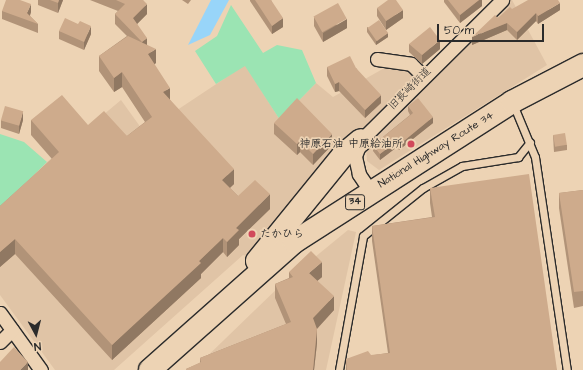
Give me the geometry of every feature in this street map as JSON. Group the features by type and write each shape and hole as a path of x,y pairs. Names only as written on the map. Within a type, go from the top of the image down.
{"highway":[{"name":"National Highway Route 34","path":"150,370 239,288 294,242 512,102 583,65"},
{"path":"239,288 258,259 343,154 361,140"}],"street":[{"name":"旧長崎街道","path":"371,192 359,174 355,156 361,140 423,76 502,0"},
{"path":"377,59 411,64 423,76"},
{"path":"0,313 41,370"},
{"path":"0,342 12,330"}],"lane":[{"path":"512,102 530,142 567,370"},
{"path":"339,370 364,236 423,188 462,166 518,157 530,142"}],"shaded area":[{"path":"509,0 512,0 547,65 379,170 367,161 366,147 251,258 243,255 114,370 55,370 0,295 0,209 47,162 121,100 144,132 245,65 280,120 316,83 333,97 388,66 407,68 428,84"},
{"path":"348,230 356,232 326,370 193,370 282,284"}],"green space":[{"path":"231,5 263,53 277,45 302,50 316,83 280,120 245,66 216,84 195,51 217,36"},
{"path":"0,134 24,142 47,162 0,209"}],"water":[{"path":"211,0 229,0 210,35 188,45"}],"building":[{"path":"6,0 20,0 31,4 27,13 38,24 2,11"},
{"path":"50,0 59,0 58,3"},
{"path":"116,0 143,0 147,4 133,18 147,38 142,42 115,14 125,4"},
{"path":"255,0 271,0 283,18 272,26"},
{"path":"388,0 396,0 403,10 386,21 377,8"},
{"path":"448,0 479,0 460,15"},
{"path":"528,0 558,0 560,3 538,16 536,13 517,32 507,23 472,37 495,15 498,18 510,7 512,9"},
{"path":"338,3 347,19 322,32 314,17"},
{"path":"65,18 78,24 80,21 91,26 84,42 59,31"},
{"path":"379,20 388,33 377,41 368,28"},
{"path":"430,27 440,40 422,55 409,44"},
{"path":"128,36 156,49 148,54 170,88 163,92 234,169 222,180 238,196 255,180 270,194 236,228 239,230 227,242 223,238 199,261 201,263 112,345 15,239 0,252 0,206 59,152 31,120 62,95 88,125 104,111 127,136 152,117 122,72 114,78 99,56"},
{"path":"350,56 356,68 381,95 365,110 339,82 335,84 327,67"},
{"path":"297,98 332,134 313,154 300,141 297,144 274,123"},
{"path":"418,98 433,117 399,145 397,141 380,154 373,145 413,113 408,106"},
{"path":"5,106 23,111 19,126 1,120"},
{"path":"565,133 567,145 555,147 553,135"},
{"path":"529,174 557,370 347,370 346,359 368,351 371,355 390,353 372,226 435,217 430,188"},
{"path":"583,190 583,291 574,292 559,193"},
{"path":"311,251 322,262 309,273 334,296 313,318 317,329 313,370 186,370 201,362 200,358 291,322 275,284 293,277 289,272"},
{"path":"14,347 28,362 20,370 0,370 0,362"}],"place":[{"name":"神原石油 中原給油所","path":"411,144"},
{"name":"たかひら","path":"252,234"}]}
